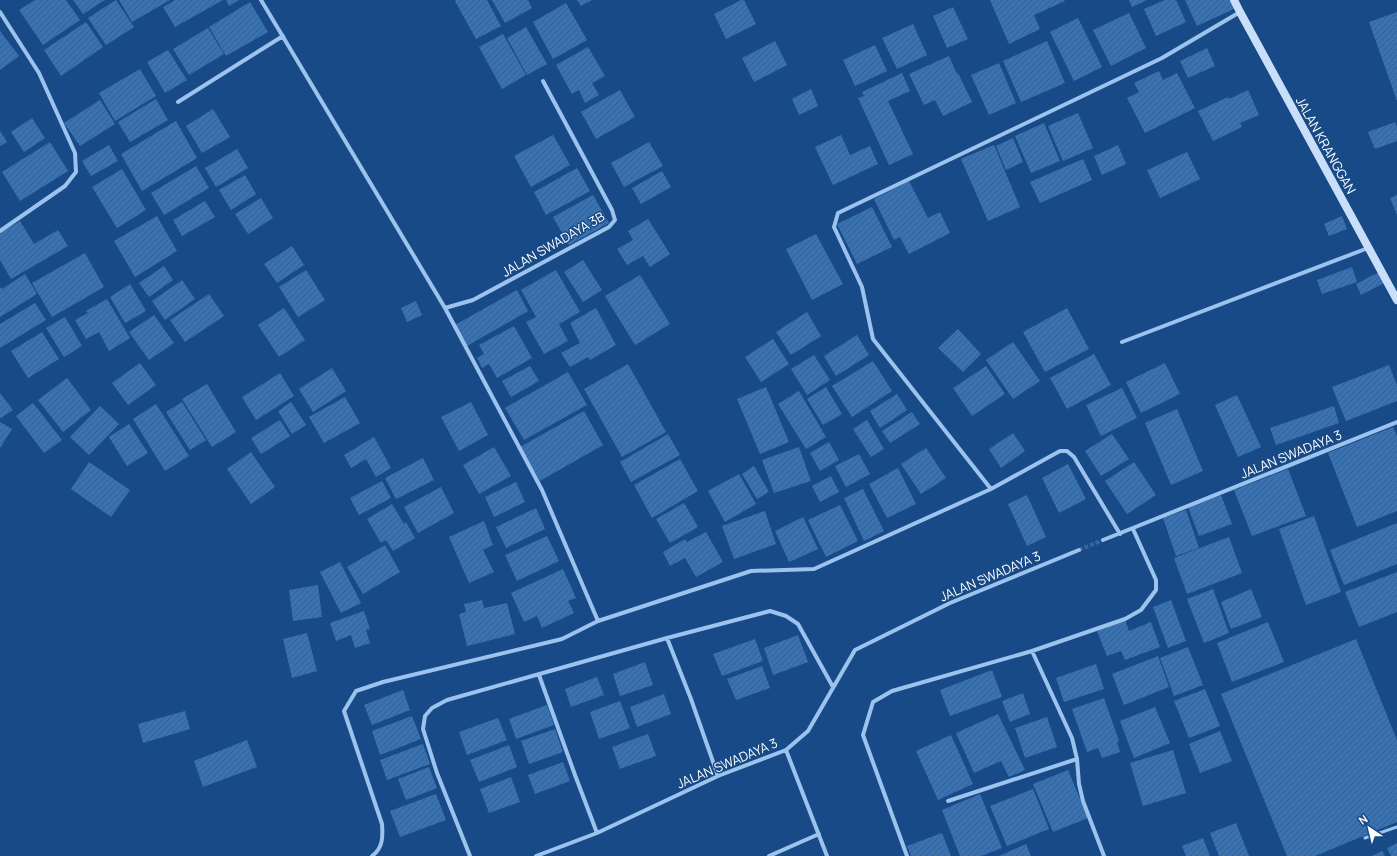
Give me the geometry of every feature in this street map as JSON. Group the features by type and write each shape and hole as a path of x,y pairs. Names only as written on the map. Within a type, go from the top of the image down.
{"main road":[{"name":"JALAN KRANGGAN","path":"1234,0 1397,300"}],"street":[{"path":"261,0 445,308 542,490 598,621"},
{"path":"0,12 39,73 75,153 76,172 65,186 0,231"},
{"path":"991,489 873,339 862,287 834,227 838,213 1162,58 1240,12"},
{"path":"178,102 283,36"},
{"name":"JALAN SWADAYA 3B","path":"445,308 473,300 609,227 615,220 612,210 543,81"},
{"path":"1122,342 1368,248"},
{"name":"JALAN SWADAYA 3","path":"1103,540 1134,529 1206,498 1397,422"},
{"path":"372,856 378,852 383,839 382,824 344,711 356,691 383,682 562,639 598,621 751,571 814,569 991,489 1060,451 1067,451 1074,457 1120,534"},
{"path":"907,856 863,735 873,702 892,691 1032,651 1125,619 1141,610 1156,590 1156,580 1134,529"},
{"name":"JALAN SWADAYA 3","path":"536,856 597,832 718,776 786,750 808,731 855,650 950,603 1078,550"},
{"path":"470,856 437,773 423,729 425,716 432,708 447,700 667,638 770,611 778,612 792,619 798,624 833,687"},
{"path":"667,638 691,699 718,776"},
{"path":"1032,651 1072,738 1077,759 1079,784 1083,801 1104,856"},
{"path":"540,675 575,775 597,832"},
{"path":"786,750 827,856"},
{"path":"948,801 1077,759"},
{"path":"769,856 819,834"}],"lane":[{"path":"1365,838 1397,827"}],"building":[{"path":"35,0 66,0 80,20 43,45 19,10"},
{"path":"73,0 105,0 83,14"},
{"path":"116,0 134,27 106,45 88,18"},
{"path":"119,0 170,0 132,22"},
{"path":"175,0 223,0 175,27 163,7"},
{"path":"226,0 239,0 229,6"},
{"path":"487,0 501,26 476,39 455,1"},
{"path":"492,0 528,0 532,8 505,23"},
{"path":"577,0 592,0 581,6"},
{"path":"741,0 744,0 756,24 726,39 714,14"},
{"path":"990,0 1065,1 1034,15 1040,29 1009,44"},
{"path":"1129,0 1147,0 1132,7"},
{"path":"1165,0 1176,0 1186,22 1156,36 1144,9"},
{"path":"1185,0 1232,0 1236,8 1197,26"},
{"path":"250,2 268,32 226,56 209,27"},
{"path":"566,3 587,40 553,59 533,22"},
{"path":"953,7 968,39 947,48 933,16"},
{"path":"1397,12 1397,101 1369,22"},
{"path":"1129,13 1146,48 1111,66 1093,30"},
{"path":"1078,18 1102,67 1074,81 1050,32"},
{"path":"86,22 103,47 61,76 44,50"},
{"path":"913,24 927,55 897,69 882,38"},
{"path":"526,27 547,64 527,75 507,38"},
{"path":"208,28 224,54 189,75 173,49"},
{"path":"0,31 19,56 0,70"},
{"path":"503,34 526,75 502,89 479,47"},
{"path":"775,41 787,65 754,82 742,58"},
{"path":"1047,41 1065,83 1021,102 1003,61"},
{"path":"875,45 887,71 855,86 843,60"},
{"path":"588,47 605,76 592,83 599,95 585,103 579,90 572,94 556,65"},
{"path":"1207,48 1215,66 1188,78 1180,61"},
{"path":"168,50 187,80 165,93 147,62"},
{"path":"949,56 972,102 943,116 935,100 924,105 909,74"},
{"path":"999,63 1016,103 989,115 971,75"},
{"path":"140,69 156,96 115,121 99,93"},
{"path":"1159,71 1163,80 1177,73 1195,108 1145,133 1127,98 1139,92 1134,83"},
{"path":"902,73 910,91 888,101 913,154 889,165 858,98 864,96 862,92"},
{"path":"811,89 818,106 799,115 792,99"},
{"path":"620,90 635,117 596,139 581,112"},
{"path":"1248,90 1259,115 1240,123 1242,127 1213,141 1198,111 1228,97 1229,99"},
{"path":"156,99 168,120 130,142 118,122"},
{"path":"100,100 115,124 80,146 64,123"},
{"path":"213,109 230,137 202,153 186,126"},
{"path":"1078,113 1093,148 1063,161 1048,126"},
{"path":"32,118 45,138 24,152 11,132"},
{"path":"176,121 197,158 142,191 121,154"},
{"path":"1395,122 1397,127 1397,141 1375,149 1368,132"},
{"path":"1044,123 1060,161 1031,173 1015,136"},
{"path":"0,131 7,142 0,146"},
{"path":"553,135 570,165 531,187 514,156"},
{"path":"841,135 850,155 870,146 878,164 833,185 815,147"},
{"path":"1013,138 1023,162 1006,170 996,146"},
{"path":"50,142 68,171 20,201 2,172"},
{"path":"649,142 663,166 624,187 611,163"},
{"path":"109,145 118,161 91,176 82,161"},
{"path":"994,145 1020,207 988,221 961,159"},
{"path":"1118,145 1126,164 1102,175 1094,156"},
{"path":"237,149 248,168 216,187 205,168"},
{"path":"1187,152 1200,179 1160,198 1147,170"},
{"path":"1083,159 1092,180 1040,203 1030,182"},
{"path":"196,166 209,188 164,215 151,193"},
{"path":"577,168 590,191 546,215 534,192"},
{"path":"122,169 146,210 117,228 92,187"},
{"path":"662,171 671,187 641,204 632,188"},
{"path":"245,175 256,194 231,210 219,190"},
{"path":"909,181 928,218 940,212 950,233 909,254 900,237 894,240 874,199"},
{"path":"593,195 609,223 569,245 553,217"},
{"path":"1397,195 1397,215 1390,198"},
{"path":"261,198 273,218 248,234 235,214"},
{"path":"205,201 215,217 182,236 173,220"},
{"path":"872,207 892,247 857,264 837,224"},
{"path":"157,216 177,251 135,277 114,241"},
{"path":"1342,216 1347,229 1329,236 1324,224"},
{"path":"648,219 670,254 650,267 643,256 627,265 617,249 633,240 628,231"},
{"path":"20,221 34,244 58,230 68,246 11,279 0,260 0,233"},
{"path":"816,234 843,284 812,300 786,249"},
{"path":"292,246 304,265 277,283 264,264"},
{"path":"85,253 104,287 52,317 32,283"},
{"path":"583,260 602,290 583,302 564,272"},
{"path":"164,266 173,280 149,297 139,283"},
{"path":"1352,267 1357,282 1322,294 1317,280"},
{"path":"306,270 325,300 298,317 279,287"},
{"path":"556,270 580,312 559,324 568,341 544,354 526,322 536,317 521,290"},
{"path":"1381,271 1386,282 1361,295 1356,284"},
{"path":"25,274 37,294 0,317 0,287 2,289"},
{"path":"640,275 670,324 635,345 605,296"},
{"path":"182,280 195,299 165,320 152,301"},
{"path":"130,284 146,311 125,323 110,297"},
{"path":"517,290 528,311 467,346 455,325"},
{"path":"209,294 224,316 185,342 170,320"},
{"path":"107,299 130,338 109,351 99,332 86,339 75,320 88,313 86,311"},
{"path":"416,301 422,315 407,322 401,308"},
{"path":"35,303 46,320 0,348 0,324"},
{"path":"284,308 305,340 279,357 258,325"},
{"path":"596,308 616,345 590,360 588,357 570,367 561,353 580,343 570,323"},
{"path":"1067,308 1089,349 1045,372 1023,332"},
{"path":"807,312 821,336 791,355 776,332"},
{"path":"154,315 174,343 149,360 129,332"},
{"path":"65,317 82,346 64,357 46,328"},
{"path":"514,326 532,358 497,378 489,364 482,368 477,358 484,354 479,345"},
{"path":"958,329 981,354 963,372 938,348"},
{"path":"42,332 59,359 28,378 11,351"},
{"path":"857,335 869,355 836,376 824,356"},
{"path":"773,339 789,364 761,382 745,357"},
{"path":"1013,342 1040,381 1013,399 986,360"},
{"path":"1094,354 1111,385 1067,409 1050,378"},
{"path":"814,355 830,380 807,395 791,369"},
{"path":"873,361 892,391 852,417 832,386"},
{"path":"140,363 156,385 128,405 112,383"},
{"path":"1165,363 1180,394 1141,413 1126,382"},
{"path":"628,364 666,432 622,457 584,389"},
{"path":"1389,365 1397,385 1397,401 1346,421 1332,387"},
{"path":"530,366 539,381 511,397 502,381"},
{"path":"986,366 1005,394 972,416 953,388"},
{"path":"332,368 346,391 313,412 299,389"},
{"path":"568,372 587,405 524,440 505,408"},
{"path":"280,373 294,396 256,420 242,397"},
{"path":"67,378 91,410 63,432 38,400"},
{"path":"207,384 236,432 212,447 182,399"},
{"path":"766,387 789,442 760,454 737,399"},
{"path":"826,387 842,414 823,425 807,399"},
{"path":"1122,388 1137,418 1101,436 1086,405"},
{"path":"799,391 826,437 806,449 778,404"},
{"path":"0,393 13,410 1,418 0,417"},
{"path":"897,394 907,410 880,428 870,411"},
{"path":"1237,395 1261,447 1238,457 1215,405"},
{"path":"345,397 360,423 324,443 309,417"},
{"path":"182,402 206,440 190,450 166,412"},
{"path":"291,402 306,425 292,434 278,411"},
{"path":"471,402 488,435 459,451 441,417"},
{"path":"33,403 62,440 44,453 16,416"},
{"path":"156,404 189,456 165,471 133,419"},
{"path":"100,406 119,424 89,455 70,437"},
{"path":"1334,406 1339,423 1276,445 1270,428"},
{"path":"1177,409 1203,471 1171,485 1145,423"},
{"path":"584,411 603,445 540,481 520,447"},
{"path":"912,412 920,424 890,443 882,431"},
{"path":"280,420 290,436 261,454 251,438"},
{"path":"867,420 884,449 871,457 853,429"},
{"path":"0,422 12,429 0,448"},
{"path":"129,424 148,453 127,466 109,437"},
{"path":"1393,427 1397,436 1397,511 1357,527 1328,453"},
{"path":"1013,433 1025,451 1001,468 989,449"},
{"path":"668,434 680,455 631,482 620,462"},
{"path":"1112,434 1129,459 1101,476 1085,451"},
{"path":"374,437 391,468 376,477 366,459 351,468 344,455"},
{"path":"829,442 839,460 820,471 810,453"},
{"path":"494,447 511,476 479,494 463,465"},
{"path":"799,447 811,481 774,493 762,460"},
{"path":"926,448 946,478 921,494 901,464"},
{"path":"251,452 275,487 251,504 227,469"},
{"path":"859,454 870,474 846,487 835,466"},
{"path":"423,458 434,480 396,499 385,478"},
{"path":"680,459 698,491 652,518 634,485"},
{"path":"89,462 130,490 111,517 71,489"},
{"path":"1134,462 1156,495 1127,514 1105,481"},
{"path":"1068,464 1086,499 1059,513 1042,478"},
{"path":"754,466 769,492 757,499 742,474"},
{"path":"898,468 916,504 887,518 869,484"},
{"path":"1288,469 1306,516 1252,536 1234,490"},
{"path":"739,474 756,504 725,522 708,491"},
{"path":"831,476 839,492 820,502 812,486"},
{"path":"382,481 391,498 359,515 350,498"},
{"path":"516,482 525,502 494,517 485,497"},
{"path":"441,487 454,513 418,533 404,507"},
{"path":"863,489 884,531 864,541 844,498"},
{"path":"1027,495 1046,537 1027,546 1008,504"},
{"path":"1221,495 1232,524 1199,536 1188,507"},
{"path":"684,503 698,527 670,543 656,519"},
{"path":"392,504 404,524 406,522 415,538 393,551 386,540 381,543 367,519"},
{"path":"840,505 858,541 826,557 808,520"},
{"path":"536,508 545,529 506,548 496,527"},
{"path":"1186,510 1199,548 1176,556 1163,518"},
{"path":"765,511 776,544 734,559 722,526"},
{"path":"1314,516 1341,592 1306,605 1279,529"},
{"path":"803,517 818,549 789,562 775,531"},
{"path":"484,521 493,545 483,550 494,572 469,583 449,537"},
{"path":"1397,523 1397,564 1344,585 1330,550"},
{"path":"706,532 723,562 696,577 685,558 670,566 663,552 685,539 687,542"},
{"path":"547,536 559,561 517,581 505,555"},
{"path":"1229,537 1242,573 1187,594 1174,558"},
{"path":"385,545 400,572 363,594 347,567"},
{"path":"340,562 361,603 341,613 320,572"},
{"path":"563,569 576,598 568,601 574,613 542,628 537,616 524,622 511,593"},
{"path":"1397,572 1397,612 1359,627 1345,592"},
{"path":"318,585 322,617 293,621 289,590"},
{"path":"1213,589 1229,633 1204,643 1187,599"},
{"path":"1251,589 1262,617 1231,629 1221,602"},
{"path":"482,600 484,608 507,603 515,634 467,646 459,614 466,612 464,604"},
{"path":"1171,600 1186,641 1168,648 1153,607"},
{"path":"364,611 370,629 366,630 370,643 355,648 351,635 336,641 330,623"},
{"path":"1125,620 1129,631 1151,622 1160,647 1125,660 1121,651 1107,656 1097,631"},
{"path":"1268,622 1284,662 1232,682 1217,643"},
{"path":"307,633 317,671 292,678 283,639"},
{"path":"798,635 808,662 773,675 764,648"},
{"path":"755,639 763,661 722,676 713,654"},
{"path":"1356,639 1397,740 1397,822 1315,856 1287,856 1221,694"},
{"path":"1188,647 1203,685 1174,696 1160,658"},
{"path":"1158,656 1169,687 1124,705 1112,674"},
{"path":"645,662 653,685 620,696 613,674"},
{"path":"1096,664 1104,689 1064,702 1056,678"},
{"path":"762,666 770,688 736,700 727,679"},
{"path":"992,670 1002,697 950,716 940,690"},
{"path":"597,677 604,695 571,707 565,689"},
{"path":"1205,689 1220,726 1189,738 1174,701"},
{"path":"403,690 410,710 372,725 364,705"},
{"path":"1023,693 1030,714 1010,722 1002,701"},
{"path":"664,694 671,714 637,727 630,707"},
{"path":"1104,698 1119,741 1117,742 1120,752 1102,758 1098,748 1087,752 1072,709"},
{"path":"620,701 630,728 599,739 590,712"},
{"path":"547,705 554,725 516,739 509,719"},
{"path":"1155,707 1170,743 1134,758 1120,721"},
{"path":"185,711 190,729 143,743 138,724"},
{"path":"998,714 1025,770 1009,777 1001,761 974,773 956,733"},
{"path":"412,716 421,739 380,755 372,731"},
{"path":"1047,717 1057,747 1025,758 1015,728"},
{"path":"498,718 507,740 467,755 459,732"},
{"path":"555,729 563,752 529,764 521,741"},
{"path":"1220,731 1232,761 1200,773 1189,744"},
{"path":"648,734 656,756 620,769 612,747"},
{"path":"951,735 973,784 938,800 916,751"},
{"path":"247,740 257,767 203,787 194,761"},
{"path":"423,744 430,764 387,780 380,760"},
{"path":"509,745 517,767 479,782 470,760"},
{"path":"1173,750 1186,793 1143,806 1130,763"},
{"path":"563,762 570,781 535,794 528,775"},
{"path":"429,767 437,788 406,800 398,779"},
{"path":"1068,770 1088,818 1053,832 1033,784"},
{"path":"511,777 520,802 489,813 480,789"},
{"path":"1033,789 1049,829 1007,846 990,806"},
{"path":"436,794 446,820 400,837 390,811"},
{"path":"980,794 1002,848 981,856 960,856 942,810"},
{"path":"1236,823 1249,856 1219,856 1210,833"},
{"path":"942,833 951,856 911,856 907,846"},
{"path":"1203,838 1210,856 1186,856 1182,846"},
{"path":"1397,843 1397,856 1391,856 1387,848"},
{"path":"1026,844 1031,856 999,856"},
{"path":"1382,851 1385,856 1372,856"}],"tunnel":[{"path":"1079,550 1103,540"}]}
